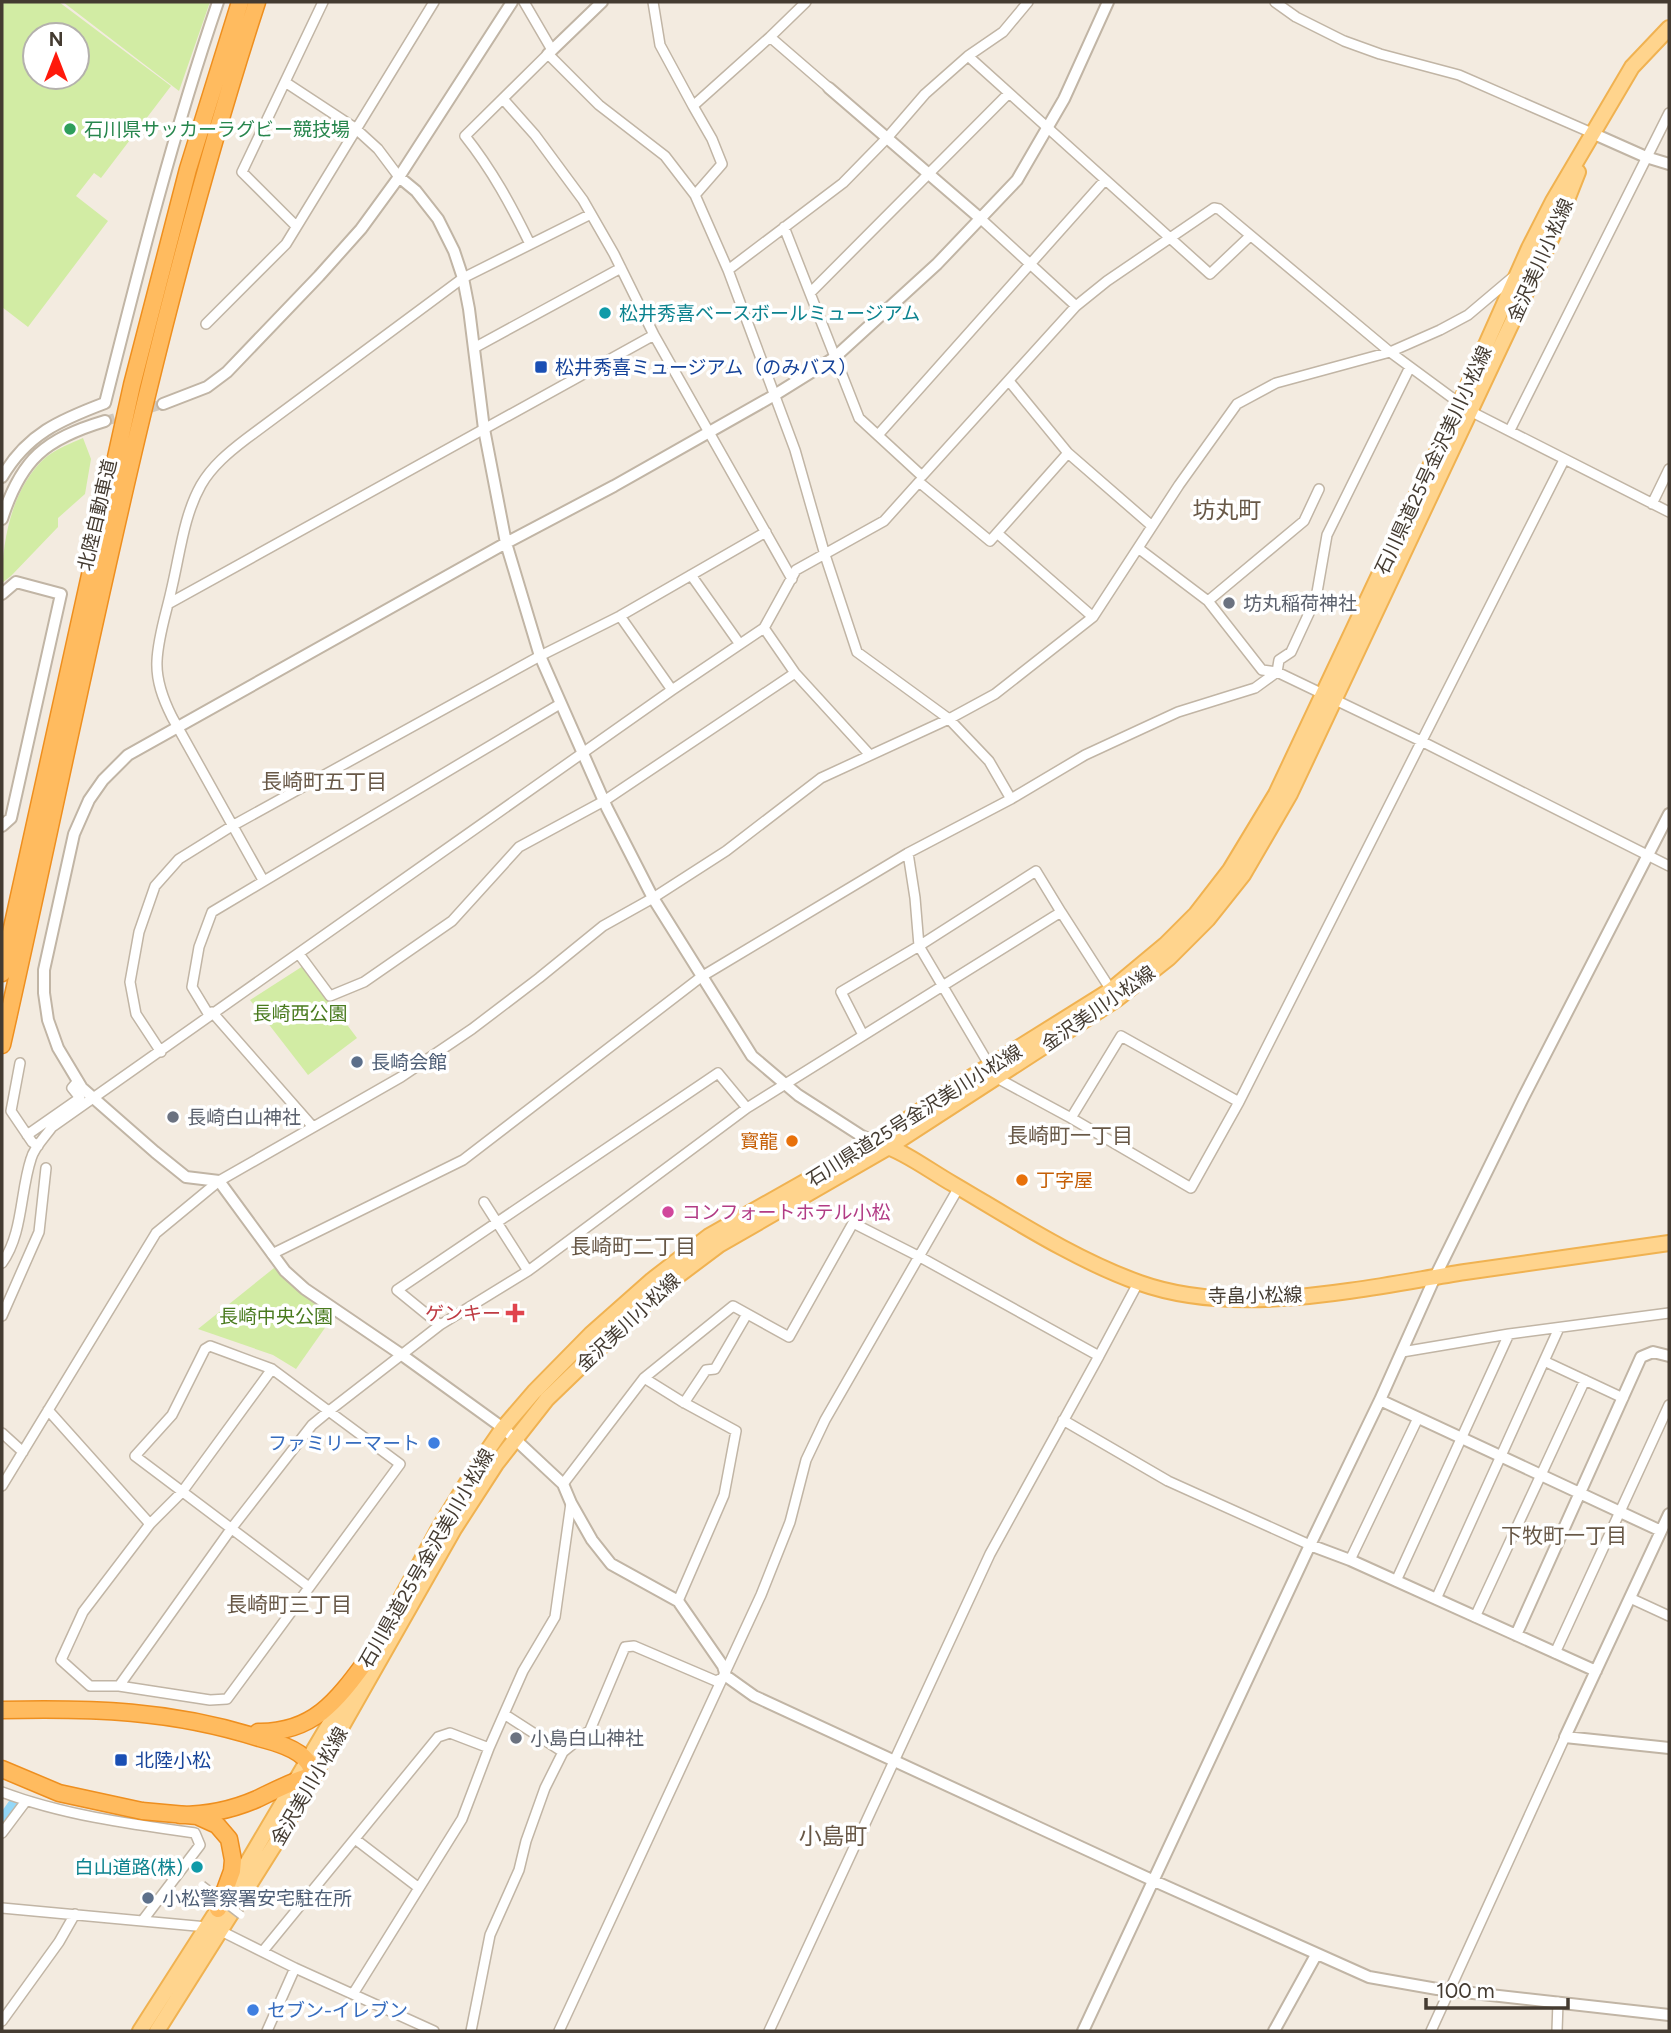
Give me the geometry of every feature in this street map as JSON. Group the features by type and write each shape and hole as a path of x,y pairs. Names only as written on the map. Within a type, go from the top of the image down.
{"highway":[{"name":"北陸自動車道","path":"2,973 132,385 188,169 240,2"},
{"name":"北陸自動車道","path":"2,1045 148,388 203,174 257,2"},
{"path":"234,1731 277,1731 312,1720 333,1703 372,1653"},
{"path":"2,1710 84,1708 158,1715 271,1741 311,1768 296,1780 239,1806 209,1813 180,1815"},
{"path":"2,1717 43,1709"},
{"path":"2,1771 31,1783 85,1799 142,1811 208,1819 229,1839 233,1860 232,1871 218,1909"}],"main road":[{"path":"1592,133 1632,66 1669,28"},
{"name":"石川県道25号金沢美川小松線","path":"311,1768 438,1530 509,1433 534,1392 591,1334 652,1280 709,1236 882,1145 946,1093 993,1072 1111,990 1165,945 1196,914 1230,870 1276,794 1328,698 1465,407 1520,272 1553,201 1586,148 1592,133"},
{"name":"金沢美川小松線","path":"1465,407 1555,233 1586,148"},
{"name":"金沢美川小松線","path":"993,1072 1117,999 1169,958 1208,919 1243,875 1290,794 1328,698"},
{"name":"寺畠小松線","path":"882,1145 1074,1253 1138,1283 1173,1293 1213,1299 1267,1299 1353,1290 1669,1243"},
{"name":"金沢美川小松線","path":"156,2031 214,1929 275,1844 311,1768 509,1433"},
{"path":"140,2031 214,1929 218,1909 296,1780"}],"street":[{"path":"2,477 13,458 34,437 65,418 106,403 147,235 194,73 218,2"},
{"path":"296,226 242,172 323,2"},
{"path":"206,324 286,244 434,2"},
{"path":"163,404 207,387 248,352 361,229 399,177 512,2"},
{"path":"524,2 550,52 600,105 665,156 695,195 728,270 795,450 825,555 857,652 948,719 989,761 1011,799"},
{"path":"530,244 507,197 466,136 602,2"},
{"path":"653,2 660,45 712,139 722,164 695,195"},
{"path":"693,106 806,2"},
{"path":"1108,2 1064,99 1017,180 937,264 834,358 773,396 614,486 506,543 128,755 89,800 74,834 44,970 48,1020 58,1048 82,1088 186,1177 219,1181 285,1271 305,1289 402,1354 509,1433 563,1484 592,1539 611,1564 678,1601 723,1666 726,1676 754,1696 1369,1977 1450,1990 1669,2015"},
{"path":"1276,2 1296,17 1344,41 1380,54 1459,75 1646,157 1669,164"},
{"path":"728,270 843,183 925,94 968,56 1003,32 1024,3"},
{"path":"770,37 981,219 1076,306"},
{"path":"968,56 1210,274 1250,236"},
{"path":"285,82 355,128 378,149 399,177 416,191 438,219 454,251 463,278 484,429 506,543 540,656 604,801 653,898 752,1056 785,1084 860,1135 882,1145"},
{"path":"810,292 1008,94"},
{"path":"503,99 535,135 591,214 654,335 792,579"},
{"path":"1510,430 1669,113"},
{"path":"878,435 1105,180"},
{"path":"784,227 859,418 922,476 1076,306 1107,281 1214,208 1219,209 1390,352 1465,407 1669,512"},
{"path":"263,880 178,727 158,680 157,661 168,604 188,517 201,485 220,461 246,439 463,278 591,214"},
{"path":"474,348 621,268"},
{"path":"2,1486 156,1233 219,1181 411,1070 528,987 603,926 653,898 726,851 821,778 995,694 1093,617 1237,404 1276,383 1390,352 1468,315 1520,272"},
{"path":"168,604 654,335"},
{"path":"1278,672 1279,660 1291,652 1316,598 1327,535 1410,367"},
{"path":"1009,381 1068,453 1152,526"},
{"path":"2,519 19,475 31,460 62,436 105,421"},
{"path":"2,1264 15,1236 32,1155 52,1127 161,1052 210,1013 299,954 764,628 796,570 884,521 919,482 990,541 1068,453"},
{"path":"908,853 919,946 993,1072 1191,1188 1239,1102 1564,460"},
{"path":"1652,504 1669,469"},
{"path":"1208,601 1304,520 1319,489"},
{"path":"161,1052 136,1014 131,982 139,932 155,886 179,859 232,826 540,656 620,616 766,532"},
{"path":"997,534 1093,617"},
{"path":"1138,548 1208,601 1262,670 1278,672 1423,741 1669,866"},
{"path":"691,575 739,643"},
{"path":"2,594 16,582 61,594 11,817 2,826"},
{"path":"620,616 672,690"},
{"path":"764,628 795,673 870,755"},
{"path":"272,1254 463,1160 701,977 908,853 1011,799 1086,755 1178,712 1255,688 1278,672"},
{"path":"299,954 330,996 364,982 452,921 519,847 604,801 795,673"},
{"path":"313,1127 210,1013 192,987 199,947 212,912 560,704"},
{"path":"1083,2031 1380,1400 1435,1277 1523,1098 1669,814"},
{"path":"863,1035 841,992 1036,871 1111,990"},
{"path":"119,1686 312,1425 329,1411 440,1325 528,1270 747,1108 1061,912"},
{"path":"1072,1118 1121,1036 1239,1102"},
{"path":"20,1062 11,1111 38,1146"},
{"path":"440,1325 397,1290 719,1073 747,1108"},
{"path":"27,1135 80,1098 72,1088 78,1081"},
{"path":"2,1316 38,1232 47,1168"},
{"path":"559,2031 726,1676 790,1522 806,1460 815,1440 959,1187"},
{"path":"484,1202 528,1270"},
{"path":"563,1484 644,1378 733,1306 789,1337 853,1223 1099,1356"},
{"path":"769,2031 990,1554 1138,1283"},
{"path":"1402,1352 1509,1334 1669,1313"},
{"path":"684,1403 706,1370 715,1369 747,1314"},
{"path":"1436,1599 1559,1328"},
{"path":"1396,1581 1509,1334"},
{"path":"272,1369 182,1492 150,1524 83,1612 61,1660 90,1686 119,1686 210,1700 227,1699 400,1464 272,1369 210,1346 205,1349 172,1415 135,1456 182,1492 232,1530 309,1587"},
{"path":"1516,1635 1641,1357 1653,1352 1669,1356"},
{"path":"1544,1361 1623,1398"},
{"path":"644,1378 736,1431 724,1495 678,1601"},
{"path":"1475,1617 1585,1380"},
{"path":"1380,1400 1665,1533"},
{"path":"1555,1653 1669,1405"},
{"path":"48,1410 150,1524"},
{"path":"1350,1560 1418,1418"},
{"path":"1062,1420 1168,1481 1596,1671"},
{"path":"2,1433 23,1452"},
{"path":"353,1994 462,1819 523,1671 555,1617 571,1503"},
{"path":"1431,2031 1630,1598 1665,1533 1669,1514"},
{"path":"1630,1598 1669,1616"},
{"path":"471,2031 491,1935 519,1870 545,1788 563,1752 590,1730 625,1647 634,1646 716,1681 726,1676"},
{"path":"504,1714 563,1752"},
{"path":"263,1951 438,1737 450,1733 489,1748"},
{"path":"1565,1737 1669,1748"},
{"path":"2,1792 26,1801 122,1822 195,1833 200,1844 143,1920"},
{"path":"2,1833 26,1801"},
{"path":"355,1839 419,1888"},
{"path":"202,1885 241,1915"},
{"path":"2,1908 214,1929 434,2031"},
{"path":"2,2021 59,1942 75,1914"},
{"path":"1274,2031 1316,1955"},
{"path":"267,2031 295,1968"},
{"path":"1557,2031 1558,2002"}],"green space":[{"name":"石川県サッカーラグビー競技場","path":"2,2 59,2 84,21 21,21 21,91 91,91 91,26 171,86 101,178 94,173 76,196 108,221 28,327 2,307"},
{"path":"63,2 210,2 179,91"},
{"path":"83,438 91,459 85,494 58,518 58,527 2,583 7,532 24,484 45,458"},
{"name":"長崎西公園","path":"303,966 357,1038 308,1075 250,1000"},
{"name":"長崎中央公園","path":"274,1268 334,1315 296,1369 273,1355 198,1329"}],"waterway":[{"path":"2,1820 13,1804"}],"tunnel":[{"path":"105,421 163,404"}],"place":[{"name":"石川県サッカーラグビー競技場","path":"70,129"},
{"name":"松井秀喜ベースボールミュージアム","path":"605,313"},
{"name":"松井秀喜ミュージアム（のみバス）","path":"541,367"},
{"name":"坊丸稲荷神社","path":"1229,603"},
{"name":"長崎会館","path":"357,1062"},
{"name":"長崎白山神社","path":"173,1117"},
{"name":"寳龍","path":"792,1141"},
{"name":"丁字屋","path":"1022,1180"},
{"name":"コンフォートホテル小松","path":"668,1212"},
{"name":"ゲンキー","path":"515,1313"},
{"name":"ファミリーマート","path":"434,1443"},
{"name":"小島白山神社","path":"516,1738"},
{"name":"北陸小松","path":"121,1760"},
{"name":"白山道路(株)","path":"197,1867"},
{"name":"小松警察署安宅駐在所","path":"148,1898"},
{"name":"セブン-イレブン","path":"253,2010"}],"district":[{"name":"坊丸町","path":"1227,510"},
{"name":"長崎町五丁目","path":"324,782"},
{"name":"長崎町一丁目","path":"1070,1136"},
{"name":"長崎町二丁目","path":"633,1247"},
{"name":"下牧町一丁目","path":"1564,1536"},
{"name":"長崎町三丁目","path":"289,1605"},
{"name":"小島町","path":"833,1836"}]}
